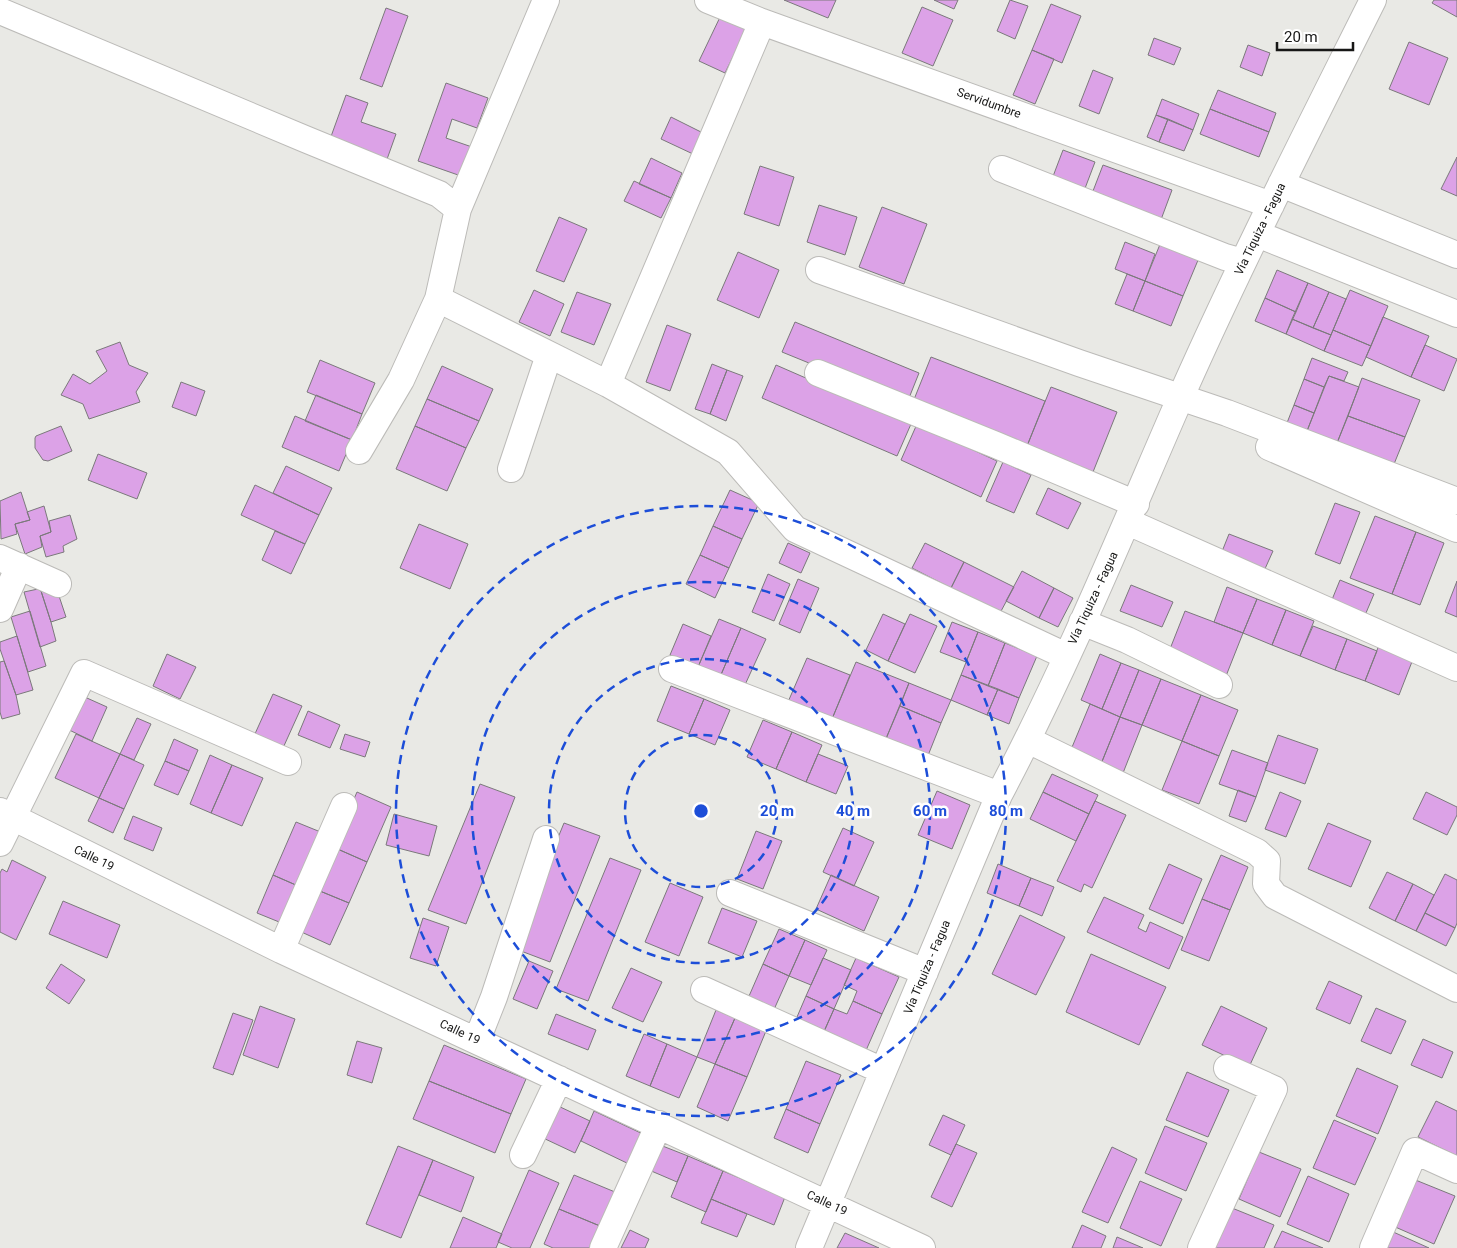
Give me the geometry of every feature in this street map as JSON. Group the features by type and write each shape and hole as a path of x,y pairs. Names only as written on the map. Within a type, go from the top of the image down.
{"street":[{"path":"359,451 401,380 438,299 458,209 546,0"},
{"name":"Servidumbre","path":"708,0 762,22 1457,255"},
{"name":"Vía Tiquiza - Fagua","path":"809,1248 999,796 1028,740 1132,513 1179,402 1243,262 1373,0"},
{"path":"0,11 439,194 458,209"},
{"path":"608,384 762,22"},
{"path":"1002,169 1225,257 1243,262"},
{"path":"1257,234 1457,314"},
{"path":"819,270 1079,363 1179,402 1457,501"},
{"path":"438,299 608,384 728,452 795,529 1066,656"},
{"path":"511,470 549,355"},
{"path":"818,373 996,445 1132,513 1457,668"},
{"path":"1179,402 1457,529"},
{"path":"0,609 10,562 58,584"},
{"path":"1082,622 1127,640 1219,685"},
{"path":"672,669 999,796"},
{"path":"0,843 6,814 84,673 288,762"},
{"path":"1028,740 1257,852 1268,861 1266,884 1276,896 1457,989"},
{"path":"281,950 344,806"},
{"name":"Calle 19","path":"6,814 281,950 659,1124 922,1248"},
{"path":"477,1040 494,997 546,839"},
{"path":"730,893 925,972"},
{"path":"704,990 883,1071"},
{"path":"1201,1248 1274,1089 1227,1068"},
{"path":"523,1155 559,1078"},
{"path":"603,1248 659,1124"},
{"path":"1373,1248 1415,1151 1457,1170"}],"building":[{"path":"784,0 836,0 828,18"},
{"path":"934,0 958,0 954,9"},
{"path":"1010,0 1028,6 1015,39 997,31"},
{"path":"1434,0 1457,0 1457,17 1432,3"},
{"path":"1051,4 1081,16 1062,63 1032,50"},
{"path":"922,7 953,20 933,66 902,53"},
{"path":"386,8 408,16 382,87 360,79"},
{"path":"722,13 748,26 725,73 699,61"},
{"path":"1154,38 1181,48 1174,65 1148,55"},
{"path":"1409,42 1448,58 1429,105 1389,89"},
{"path":"1248,45 1270,53 1262,76 1240,67"},
{"path":"1032,50 1054,59 1035,104 1013,95"},
{"path":"1093,70 1113,78 1099,114 1079,106"},
{"path":"446,83 488,98 477,128 452,119 446,138 472,147 461,176 418,161"},
{"path":"1218,90 1276,113 1269,132 1210,109"},
{"path":"346,95 368,103 361,122 396,134 386,162 329,142"},
{"path":"1162,99 1199,114 1193,130 1156,115"},
{"path":"1210,109 1269,132 1259,157 1200,134"},
{"path":"1156,115 1168,119 1159,142 1147,137"},
{"path":"671,117 703,133 693,154 661,139"},
{"path":"1168,119 1193,130 1184,151 1159,142"},
{"path":"1063,150 1095,162 1084,191 1052,179"},
{"path":"1457,157 1457,196 1441,189"},
{"path":"651,158 682,173 671,198 639,184"},
{"path":"1103,165 1172,190 1159,225 1095,201 1098,193 1093,191"},
{"path":"760,166 794,177 779,226 744,214"},
{"path":"634,181 671,198 661,218 624,201"},
{"path":"819,205 857,217 845,255 807,242"},
{"path":"882,207 927,224 904,284 859,267"},
{"path":"559,217 587,229 564,282 536,271"},
{"path":"1163,237 1201,253 1183,296 1145,281"},
{"path":"1125,242 1155,254 1145,281 1115,269"},
{"path":"738,252 779,270 759,318 717,300"},
{"path":"1277,270 1308,283 1296,312 1265,298"},
{"path":"1127,274 1145,281 1133,311 1115,304"},
{"path":"1145,281 1183,296 1171,326 1133,311"},
{"path":"1308,283 1329,292 1313,328 1292,319"},
{"path":"534,290 564,304 550,336 519,322"},
{"path":"1350,290 1388,306 1371,346 1333,330"},
{"path":"577,292 611,304 594,345 561,332"},
{"path":"1329,292 1346,299 1331,335 1313,328"},
{"path":"1265,298 1296,312 1286,334 1255,321"},
{"path":"1383,317 1429,336 1411,377 1366,357"},
{"path":"1292,319 1331,335 1324,351 1286,334"},
{"path":"795,322 919,373 907,403 782,352"},
{"path":"667,325 691,334 670,391 646,382"},
{"path":"1333,330 1371,346 1362,366 1324,351"},
{"path":"120,342 129,365 148,373 136,392 140,402 89,419 83,404 61,395 73,374 90,384 107,371 96,351"},
{"path":"1425,345 1457,359 1444,391 1411,377"},
{"path":"931,357 1045,401 1025,451 911,407"},
{"path":"1312,358 1348,372 1344,381 1329,376 1324,387 1304,379"},
{"path":"320,360 375,383 362,414 307,392"},
{"path":"712,364 727,370 710,414 695,409"},
{"path":"776,365 911,424 897,456 762,398"},
{"path":"442,366 493,389 479,421 427,399"},
{"path":"727,370 743,376 726,421 710,414"},
{"path":"1329,376 1359,387 1335,448 1305,436"},
{"path":"1362,378 1420,400 1405,437 1348,416"},
{"path":"1304,379 1324,387 1314,413 1294,405"},
{"path":"181,382 205,391 196,416 172,407"},
{"path":"1051,387 1117,412 1091,477 1025,451"},
{"path":"316,395 362,414 352,440 305,421"},
{"path":"427,399 479,421 466,448 415,426"},
{"path":"1294,405 1314,413 1305,436 1285,428"},
{"path":"295,416 352,440 339,471 282,447"},
{"path":"1348,416 1405,437 1392,469 1335,448"},
{"path":"917,424 997,461 981,497 901,460"},
{"path":"61,426 72,451 48,461 43,460 35,448 36,436"},
{"path":"415,426 466,448 447,491 396,469"},
{"path":"98,454 147,473 137,499 88,480"},
{"path":"1003,462 1031,475 1014,513 986,501"},
{"path":"286,466 332,488 319,515 273,493"},
{"path":"255,485 319,515 305,544 241,515"},
{"path":"1048,488 1081,503 1068,529 1036,514"},
{"path":"730,490 759,503 742,539 713,526"},
{"path":"21,492 30,520 15,524 17,534 1,539 0,501"},
{"path":"1335,503 1360,512 1340,564 1315,554"},
{"path":"44,506 51,532 40,536 42,547 25,554 15,524 30,520 27,512"},
{"path":"70,515 77,539 63,546 64,552 46,557 40,536 51,532 49,521"},
{"path":"1375,516 1416,532 1392,594 1350,578"},
{"path":"419,524 468,544 450,589 400,568"},
{"path":"713,526 742,539 729,568 700,555"},
{"path":"275,531 305,544 291,574 262,560"},
{"path":"1416,532 1444,543 1420,605 1392,594"},
{"path":"1229,534 1273,551 1264,571 1221,554"},
{"path":"788,543 810,553 801,573 779,563"},
{"path":"925,543 964,562 951,588 912,568"},
{"path":"700,555 729,568 715,598 686,584"},
{"path":"964,562 1014,587 1000,613 951,588"},
{"path":"1022,571 1054,588 1039,618 1006,601"},
{"path":"768,574 790,584 774,621 752,612"},
{"path":"798,579 819,588 800,633 779,624"},
{"path":"1340,580 1374,594 1363,620 1329,607"},
{"path":"1457,581 1457,617 1445,612"},
{"path":"1131,585 1173,602 1162,627 1120,611"},
{"path":"56,587 66,617 51,622 41,591"},
{"path":"1227,587 1257,599 1243,633 1214,622"},
{"path":"1054,588 1073,598 1058,627 1039,618"},
{"path":"38,589 41,591 56,641 40,647 24,592"},
{"path":"1257,599 1286,610 1272,645 1243,633"},
{"path":"1286,610 1314,621 1300,656 1272,645"},
{"path":"30,611 46,666 28,672 11,617"},
{"path":"1185,611 1243,633 1226,676 1168,654"},
{"path":"883,614 905,624 888,661 866,650"},
{"path":"910,614 937,626 915,673 888,661"},
{"path":"719,619 741,628 720,677 698,667"},
{"path":"952,622 978,632 966,662 940,652"},
{"path":"683,624 711,636 698,667 670,655"},
{"path":"1313,626 1347,639 1335,670 1300,656"},
{"path":"741,628 766,639 744,687 720,677"},
{"path":"978,632 1005,643 988,686 961,675"},
{"path":"17,636 33,690 16,695 0,649 0,642"},
{"path":"1347,639 1377,651 1365,681 1335,670"},
{"path":"1381,640 1415,654 1399,695 1365,681"},
{"path":"1005,643 1037,656 1019,698 988,686"},
{"path":"167,654 196,667 180,699 153,686"},
{"path":"1100,654 1121,663 1102,709 1081,700"},
{"path":"807,658 850,675 832,719 788,702"},
{"path":"4,661 16,695 20,714 2,719 0,712 0,662"},
{"path":"856,662 909,683 885,741 832,719"},
{"path":"1121,663 1139,670 1120,717 1102,709"},
{"path":"1139,670 1161,679 1142,725 1120,717"},
{"path":"961,675 998,689 987,715 951,700"},
{"path":"1161,679 1201,695 1182,741 1142,725"},
{"path":"909,683 951,700 941,723 900,706"},
{"path":"671,686 704,699 689,734 657,721"},
{"path":"998,689 1019,698 1009,724 987,715"},
{"path":"78,694 107,707 92,741 63,727"},
{"path":"273,694 302,706 283,748 254,736"},
{"path":"1201,695 1238,710 1219,756 1182,741"},
{"path":"704,699 730,710 715,745 689,734"},
{"path":"1090,704 1120,717 1101,764 1070,752"},
{"path":"900,706 941,723 927,758 885,741"},
{"path":"308,711 340,725 330,748 298,735"},
{"path":"1120,717 1142,725 1123,773 1101,764"},
{"path":"137,718 151,724 134,760 120,754"},
{"path":"763,720 792,732 776,769 747,757"},
{"path":"792,732 822,745 806,782 776,769"},
{"path":"76,734 120,754 99,798 55,778"},
{"path":"345,734 370,742 365,757 340,749"},
{"path":"1278,735 1318,749 1305,784 1265,770"},
{"path":"174,739 198,750 189,771 165,761"},
{"path":"1182,741 1219,756 1199,804 1162,790"},
{"path":"1232,750 1268,763 1256,797 1219,784"},
{"path":"120,754 144,765 124,809 99,798"},
{"path":"818,754 848,766 836,794 806,782"},
{"path":"210,755 232,765 211,813 190,804"},
{"path":"165,761 189,771 178,795 154,785"},
{"path":"232,765 263,778 242,826 211,813"},
{"path":"1052,774 1098,795 1089,814 1043,792"},
{"path":"480,784 515,797 466,924 428,910"},
{"path":"1238,790 1256,797 1246,822 1229,816"},
{"path":"937,791 970,805 952,849 918,835"},
{"path":"357,792 391,807 367,862 333,847"},
{"path":"1043,792 1089,814 1076,841 1030,819"},
{"path":"1280,792 1301,801 1286,837 1265,829"},
{"path":"1426,792 1457,807 1457,815 1447,835 1413,819"},
{"path":"99,798 124,809 113,833 88,821"},
{"path":"1095,801 1126,815 1092,888 1084,884 1081,892 1057,881"},
{"path":"394,814 437,826 429,856 386,845"},
{"path":"133,816 162,828 153,851 124,839"},
{"path":"296,822 328,835 305,889 273,875"},
{"path":"564,823 600,836 550,962 513,948"},
{"path":"1328,823 1371,841 1351,887 1308,869"},
{"path":"843,828 874,842 854,886 823,872"},
{"path":"756,831 782,841 763,889 737,879"},
{"path":"333,847 367,862 349,903 315,889"},
{"path":"1221,855 1248,867 1230,910 1202,899"},
{"path":"610,858 641,870 588,1001 556,989"},
{"path":"12,860 46,877 16,940 0,932 0,873 2,869 7,872"},
{"path":"998,864 1031,878 1019,906 987,893"},
{"path":"1169,864 1202,879 1183,924 1149,909"},
{"path":"1387,872 1413,884 1395,921 1369,908"},
{"path":"1445,874 1457,880 1457,923 1455,928 1425,913"},
{"path":"273,875 305,889 289,926 257,913"},
{"path":"831,875 879,897 864,931 816,909"},
{"path":"1031,878 1054,887 1042,916 1019,906"},
{"path":"670,883 703,897 679,956 645,942"},
{"path":"1413,884 1434,895 1416,931 1395,921"},
{"path":"315,889 349,903 330,945 297,930"},
{"path":"1104,897 1144,915 1138,928 1146,932 1150,922 1183,937 1169,969 1087,932"},
{"path":"1202,899 1230,910 1209,961 1181,950"},
{"path":"63,901 120,925 107,958 49,934"},
{"path":"722,908 757,921 742,957 708,943"},
{"path":"1425,913 1455,928 1446,946 1416,931"},
{"path":"1020,915 1065,937 1036,995 992,974"},
{"path":"423,918 449,927 436,966 410,958"},
{"path":"779,929 805,940 789,976 763,964"},
{"path":"805,940 827,950 811,985 789,976"},
{"path":"1091,954 1166,987 1139,1045 1066,1012"},
{"path":"823,958 851,970 834,1009 806,996"},
{"path":"856,958 899,977 882,1014 853,1001 857,991 844,985"},
{"path":"529,961 553,971 537,1009 513,999"},
{"path":"61,964 85,980 69,1004 46,988"},
{"path":"763,964 789,976 772,1014 746,1003"},
{"path":"631,968 662,982 643,1022 612,1008"},
{"path":"1329,981 1362,996 1350,1024 1316,1009"},
{"path":"806,996 834,1009 822,1036 794,1024"},
{"path":"853,1001 882,1014 864,1055 822,1036 834,1009 847,1014"},
{"path":"260,1006 295,1019 278,1068 243,1055"},
{"path":"1221,1006 1267,1028 1249,1067 1202,1045"},
{"path":"1376,1008 1406,1021 1391,1054 1361,1041"},
{"path":"716,1010 735,1018 715,1064 697,1057"},
{"path":"233,1013 253,1020 233,1075 213,1068"},
{"path":"556,1014 596,1030 588,1050 548,1034"},
{"path":"735,1018 766,1031 747,1077 715,1064"},
{"path":"644,1034 667,1044 650,1086 626,1076"},
{"path":"1423,1039 1453,1052 1442,1078 1411,1065"},
{"path":"357,1041 382,1048 372,1083 347,1075"},
{"path":"667,1044 697,1057 679,1098 650,1086"},
{"path":"444,1045 526,1079 511,1114 429,1081"},
{"path":"806,1061 841,1075 820,1124 786,1109"},
{"path":"715,1064 747,1077 728,1121 697,1107"},
{"path":"1357,1068 1398,1086 1378,1134 1336,1116"},
{"path":"1187,1072 1229,1090 1208,1137 1166,1120"},
{"path":"429,1081 511,1114 495,1153 413,1119"},
{"path":"1436,1101 1457,1111 1457,1156 1418,1137"},
{"path":"556,1105 590,1121 575,1153 541,1137"},
{"path":"786,1109 820,1124 808,1153 774,1138"},
{"path":"594,1111 645,1135 631,1165 581,1141"},
{"path":"943,1115 965,1125 951,1155 929,1145"},
{"path":"1334,1120 1376,1138 1355,1185 1313,1168"},
{"path":"1165,1126 1207,1143 1186,1191 1145,1173"},
{"path":"956,1144 977,1153 952,1207 931,1197"},
{"path":"660,1145 688,1156 677,1182 649,1170"},
{"path":"398,1146 433,1160 401,1238 366,1224"},
{"path":"1112,1147 1137,1159 1108,1223 1082,1212"},
{"path":"1259,1152 1301,1169 1280,1217 1239,1199"},
{"path":"688,1156 723,1171 706,1212 671,1197"},
{"path":"433,1160 474,1177 461,1212 419,1195"},
{"path":"529,1170 559,1183 530,1248 512,1248 498,1242"},
{"path":"723,1171 785,1197 774,1225 711,1199"},
{"path":"574,1175 615,1192 600,1226 559,1209"},
{"path":"1308,1176 1349,1194 1329,1242 1287,1224"},
{"path":"1413,1179 1455,1196 1434,1244 1393,1226"},
{"path":"1140,1181 1182,1199 1161,1246 1120,1228"},
{"path":"711,1199 747,1214 737,1237 701,1223"},
{"path":"1232,1208 1274,1225 1264,1248 1214,1248"},
{"path":"559,1209 600,1226 591,1248 553,1248 544,1244"},
{"path":"463,1217 502,1234 496,1248 450,1248"},
{"path":"1082,1225 1106,1236 1101,1248 1072,1248"},
{"path":"630,1230 649,1239 645,1248 621,1248"},
{"path":"1282,1231 1323,1248 1274,1248"},
{"path":"1391,1231 1429,1248 1384,1248"},
{"path":"845,1233 879,1248 837,1248"},
{"path":"1117,1237 1143,1248 1113,1248"}]}
